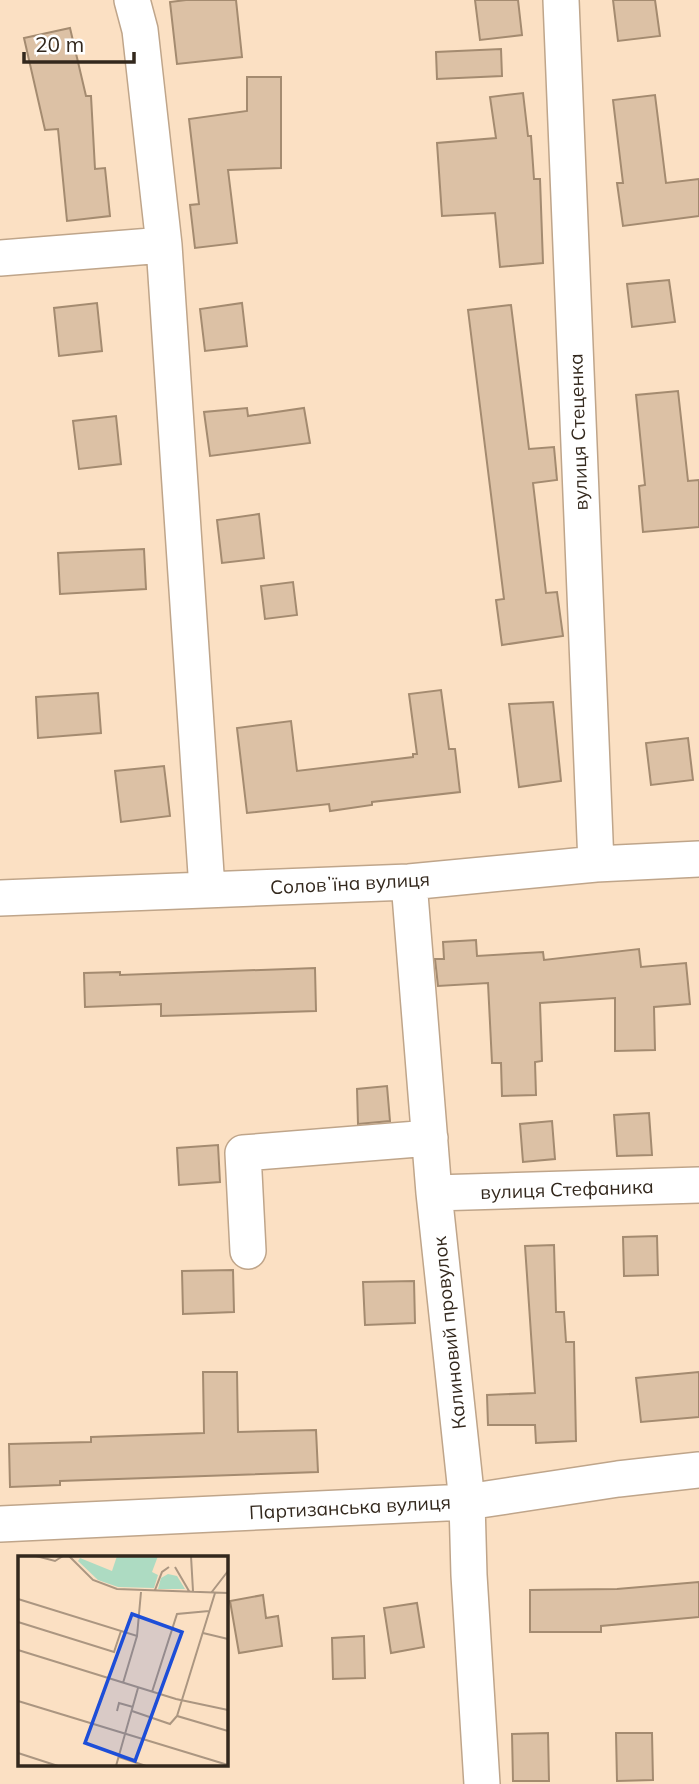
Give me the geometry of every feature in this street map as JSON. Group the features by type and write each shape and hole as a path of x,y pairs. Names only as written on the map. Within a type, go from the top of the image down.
{"street":[{"path":"132,0 140,30 164,245 206,890"},
{"name":"вулиця Стеценка","path":"561,0 596,864"},
{"path":"0,258 164,245"},
{"name":"Соловʼїна вулиця","path":"0,898 409,882 596,864 699,859"},
{"name":"Калиновий провулок","path":"409,882 434,1193 467,1502 482,1784"},
{"path":"248,1251 243,1153 430,1139"},
{"name":"вулиця Стефаника","path":"434,1193 699,1185"},
{"name":"Партизанська вулиця","path":"0,1524 467,1502 618,1479 699,1470"}],"building":[{"path":"236,0 242,57 177,64 170,2"},
{"path":"475,0 518,0 522,35 480,40"},
{"path":"613,0 655,0 660,36 618,41"},
{"path":"70,28 86,96 91,96 95,169 105,168 110,216 67,221 58,129 45,130 24,38"},
{"path":"501,49 502,76 437,79 436,52"},
{"path":"247,77 281,77 281,168 228,170 237,243 195,248 190,205 199,204 189,119 247,111"},
{"path":"523,93 528,136 531,136 534,179 540,179 543,263 500,267 495,213 442,216 437,143 496,138 490,97"},
{"path":"655,95 666,183 699,179 699,216 623,226 617,183 623,183 613,100"},
{"path":"669,280 675,322 632,327 627,284"},
{"path":"97,303 102,351 59,356 54,308"},
{"path":"242,303 247,346 205,351 200,309"},
{"path":"511,305 529,449 554,447 557,480 533,483 546,593 557,592 563,636 502,645 496,600 504,599 468,310"},
{"path":"678,391 688,481 699,480 699,527 643,532 639,486 645,485 636,395"},
{"path":"247,408 248,416 304,408 310,443 210,456 204,412"},
{"path":"116,416 121,464 79,469 73,421"},
{"path":"259,514 264,558 222,563 217,520"},
{"path":"144,549 146,589 60,594 58,553"},
{"path":"293,582 297,615 265,619 261,586"},
{"path":"441,690 449,749 455,749 460,792 372,802 372,805 330,811 329,804 247,813 237,728 291,721 297,771 413,757 413,754 417,754 409,694"},
{"path":"98,693 101,733 38,738 36,697"},
{"path":"553,702 561,781 519,787 509,704"},
{"path":"688,738 693,780 651,785 646,743"},
{"path":"164,766 170,816 121,822 115,771"},
{"path":"476,940 477,956 543,952 544,960 639,949 641,967 686,963 690,1004 654,1007 655,1050 615,1051 615,998 540,1003 542,1061 535,1062 536,1095 502,1096 501,1063 492,1063 488,983 438,986 435,959 444,959 443,942"},
{"path":"315,968 316,1011 161,1016 161,1004 85,1007 84,973 120,972 120,975"},
{"path":"387,1086 390,1121 358,1124 357,1089"},
{"path":"649,1113 652,1155 617,1156 614,1115"},
{"path":"552,1121 555,1159 523,1162 520,1124"},
{"path":"218,1145 220,1182 179,1185 177,1148"},
{"path":"657,1236 658,1275 624,1276 623,1237"},
{"path":"554,1245 556,1312 564,1312 566,1342 574,1342 576,1441 536,1443 535,1425 488,1425 487,1395 535,1393 525,1246"},
{"path":"233,1270 234,1312 183,1314 182,1271"},
{"path":"414,1281 415,1323 365,1325 363,1282"},
{"path":"203,1372 237,1372 238,1432 316,1430 318,1472 60,1481 60,1485 10,1487 9,1444 91,1442 91,1437 204,1433"},
{"path":"699,1372 699,1417 641,1422 636,1378"},
{"path":"699,1582 699,1617 601,1626 601,1632 530,1632 530,1590 617,1589"},
{"path":"263,1595 266,1618 278,1616 282,1646 239,1653 230,1601"},
{"path":"417,1603 424,1647 391,1653 384,1608"},
{"path":"364,1636 365,1678 333,1679 332,1638"},
{"path":"548,1733 549,1781 513,1781 512,1734"},
{"path":"616,1733 652,1733 653,1780 617,1781"}]}
